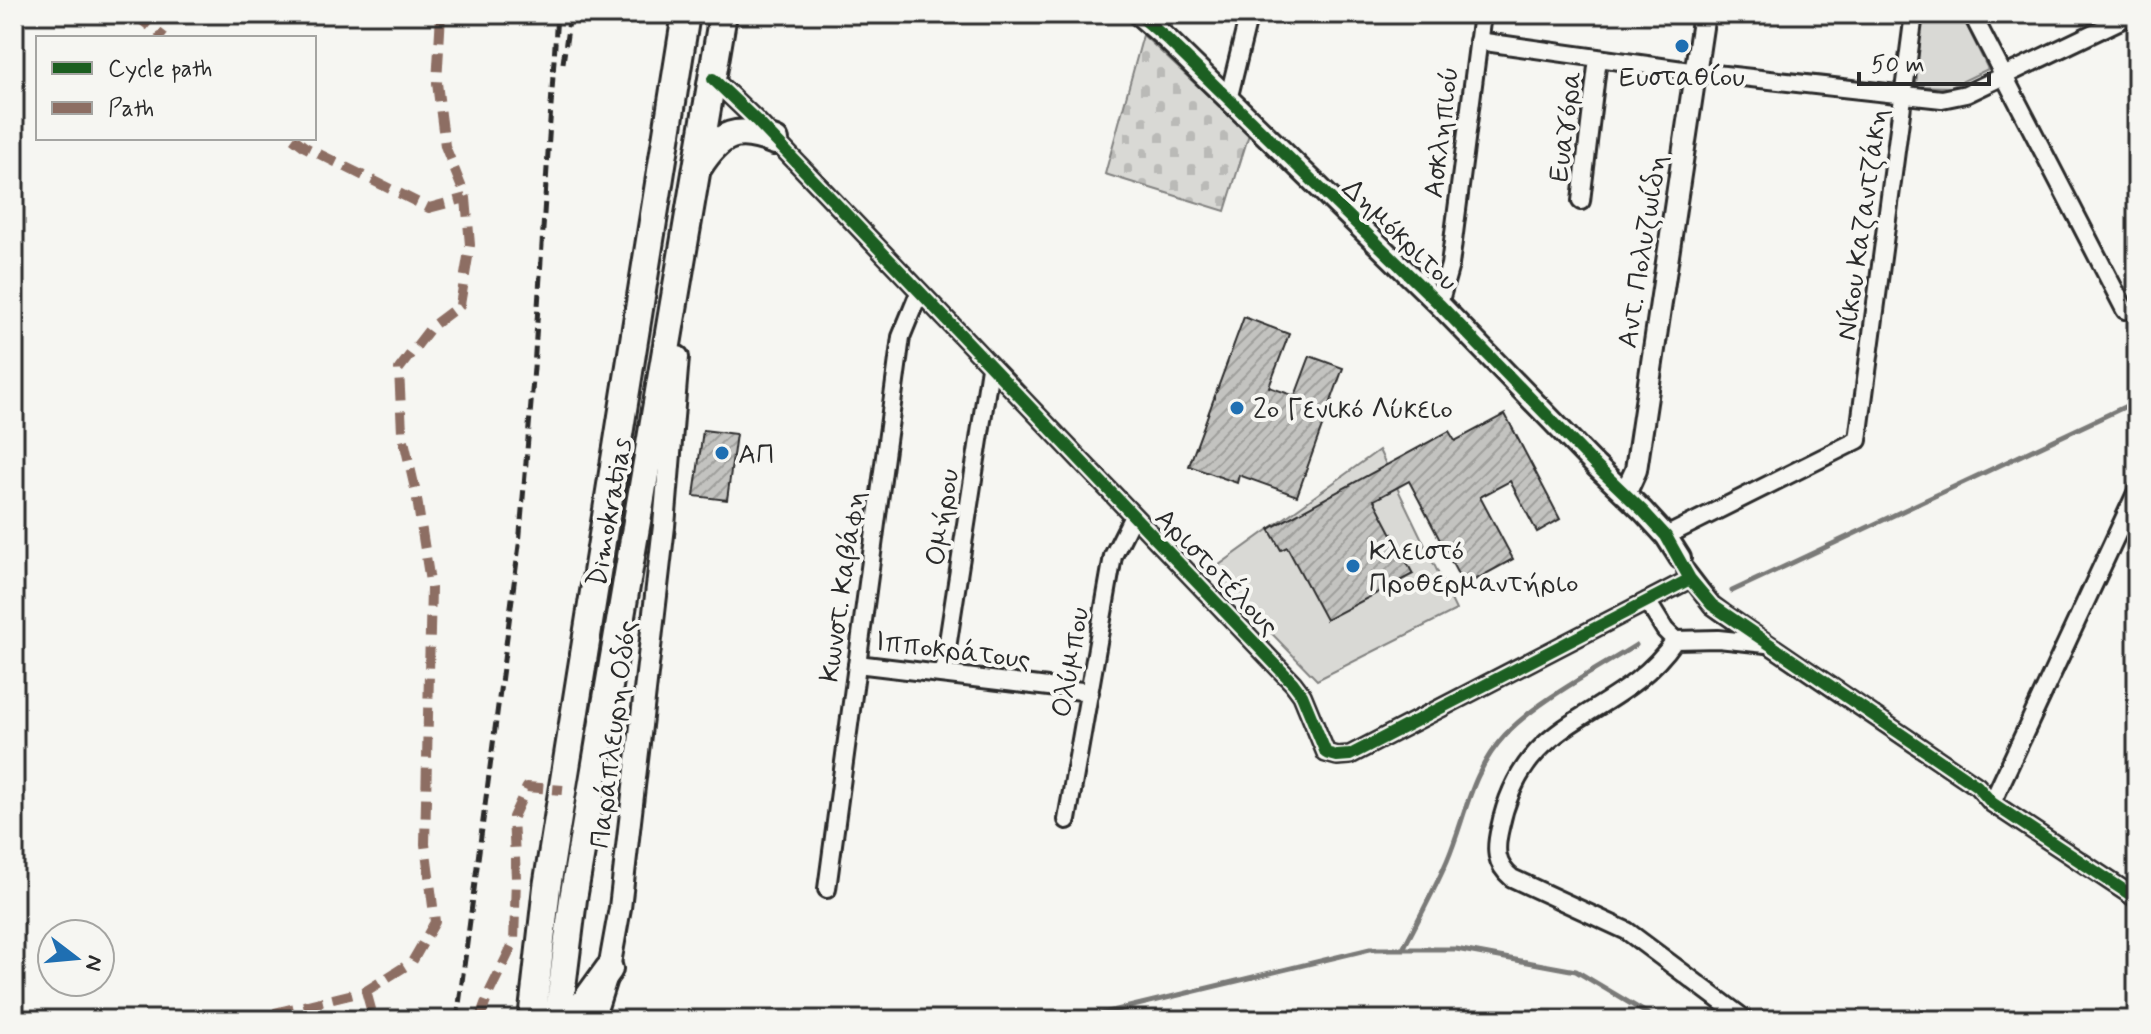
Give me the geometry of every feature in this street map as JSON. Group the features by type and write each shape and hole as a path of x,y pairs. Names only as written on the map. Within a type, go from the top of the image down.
{"highway":[{"name":"Dimokratias","path":"532,1020 547,887 686,14"},
{"name":"Dimokratias","path":"558,1020 573,899 723,14"},
{"path":"699,166 715,144 731,134 748,133 775,141"},
{"path":"678,357 680,280"},
{"path":"572,1020 609,969"}],"street":[{"name":"Δημόκριτου","path":"1138,14 1439,304 1666,536 1680,558"},
{"path":"1228,100 1249,14"},
{"name":"Ασκληπιού","path":"1439,304 1450,265 1482,14"},
{"name":"Αντ. Πολυζωίδη","path":"1625,494 1636,470 1704,14"},
{"name":"Νίκου Καζαντζάκη","path":"1666,536 1858,440 1914,14"},
{"path":"1972,14 2125,310"},
{"path":"1478,41 1697,72 1942,99 1955,98 2133,14"},
{"name":"Ευαγόρα","path":"1581,201 1598,58"},
{"name":"Αριστοτέλους","path":"713,79 1293,683 1302,695 1326,753 1350,755 1690,579"},
{"name":"Κωνστ. Καβάφη","path":"827,889 901,337 919,293"},
{"name":"Παράπλευρη Οδός","path":"593,1020 609,969 620,908 663,541 678,357"},
{"name":"Ομήρου","path":"943,674 990,368"},
{"path":"1992,803 2137,491"},
{"name":"Ολύμπου","path":"1067,820 1113,556 1133,516"},
{"path":"1680,558 1690,579 1712,605 1977,786 1992,803 2137,899"},
{"path":"1647,601 1675,640 1718,639 1768,644"},
{"path":"1675,640 1661,660 1627,688 1567,724 1540,746 1525,764 1511,789 1502,816 1497,857 1502,870 1512,878 1627,931 1746,1020"},
{"name":"Ιπποκράτους","path":"857,664 1090,692"}],"green space":[{"path":"1922,14 1961,14 1988,69 1951,87 1916,86"},
{"path":"1143,35 1249,134 1225,211 1105,174"},
{"path":"1379,450 1456,610 1317,680 1211,571"}],"building":[{"name":"2ο Γενικό Λύκειο","path":"1244,317 1289,334 1269,387 1295,396 1310,356 1343,368 1297,496 1239,475 1237,483 1189,466"},
{"path":"1505,414 1560,519 1537,532 1510,481 1480,497 1513,559 1464,586 1409,481 1374,500 1413,574 1326,620 1287,547 1281,550 1269,529 1449,431 1455,441"},
{"path":"703,430 736,434 727,500 694,496"}],"waterway":[{"path":"1732,591 2137,401"},
{"path":"1403,949 1442,872 1476,780 1493,749 1533,710 1636,645"},
{"path":"1075,1020 1370,949 1456,949 1576,971 1658,1020"}],"railway":[{"path":"457,1020 519,545 557,14"},
{"path":"563,63 570,14"}],"marked path":[{"path":"134,14 162,36"},
{"path":"245,1020 366,991 412,962 435,922 425,844 431,588 416,493 402,432 399,369 432,326 460,305 470,245 466,198 445,146 437,83 441,14"},
{"path":"296,140 429,208 466,198"},
{"path":"479,1020 514,942 516,878 513,817 527,787 563,790"},
{"path":"366,991 374,1020"},
{"path":"14,1011 50,1020"}],"cycle path":[{"path":"1138,14 1439,304 1643,511 1666,536 1690,579 1712,605 1977,786 1992,803 2137,899"},
{"path":"713,79 758,122 1293,683 1302,695 1326,753 1350,755 1690,579"}],"place":[{"name":"Ευσταθίου","path":"1682,46"},
{"name":"2ο Γενικό Λύκειο","path":"1237,408"},
{"name":"ΑΠ","path":"722,453"},
{"name":"Κλειστό Προθερμαντήριο","path":"1353,566"}]}
